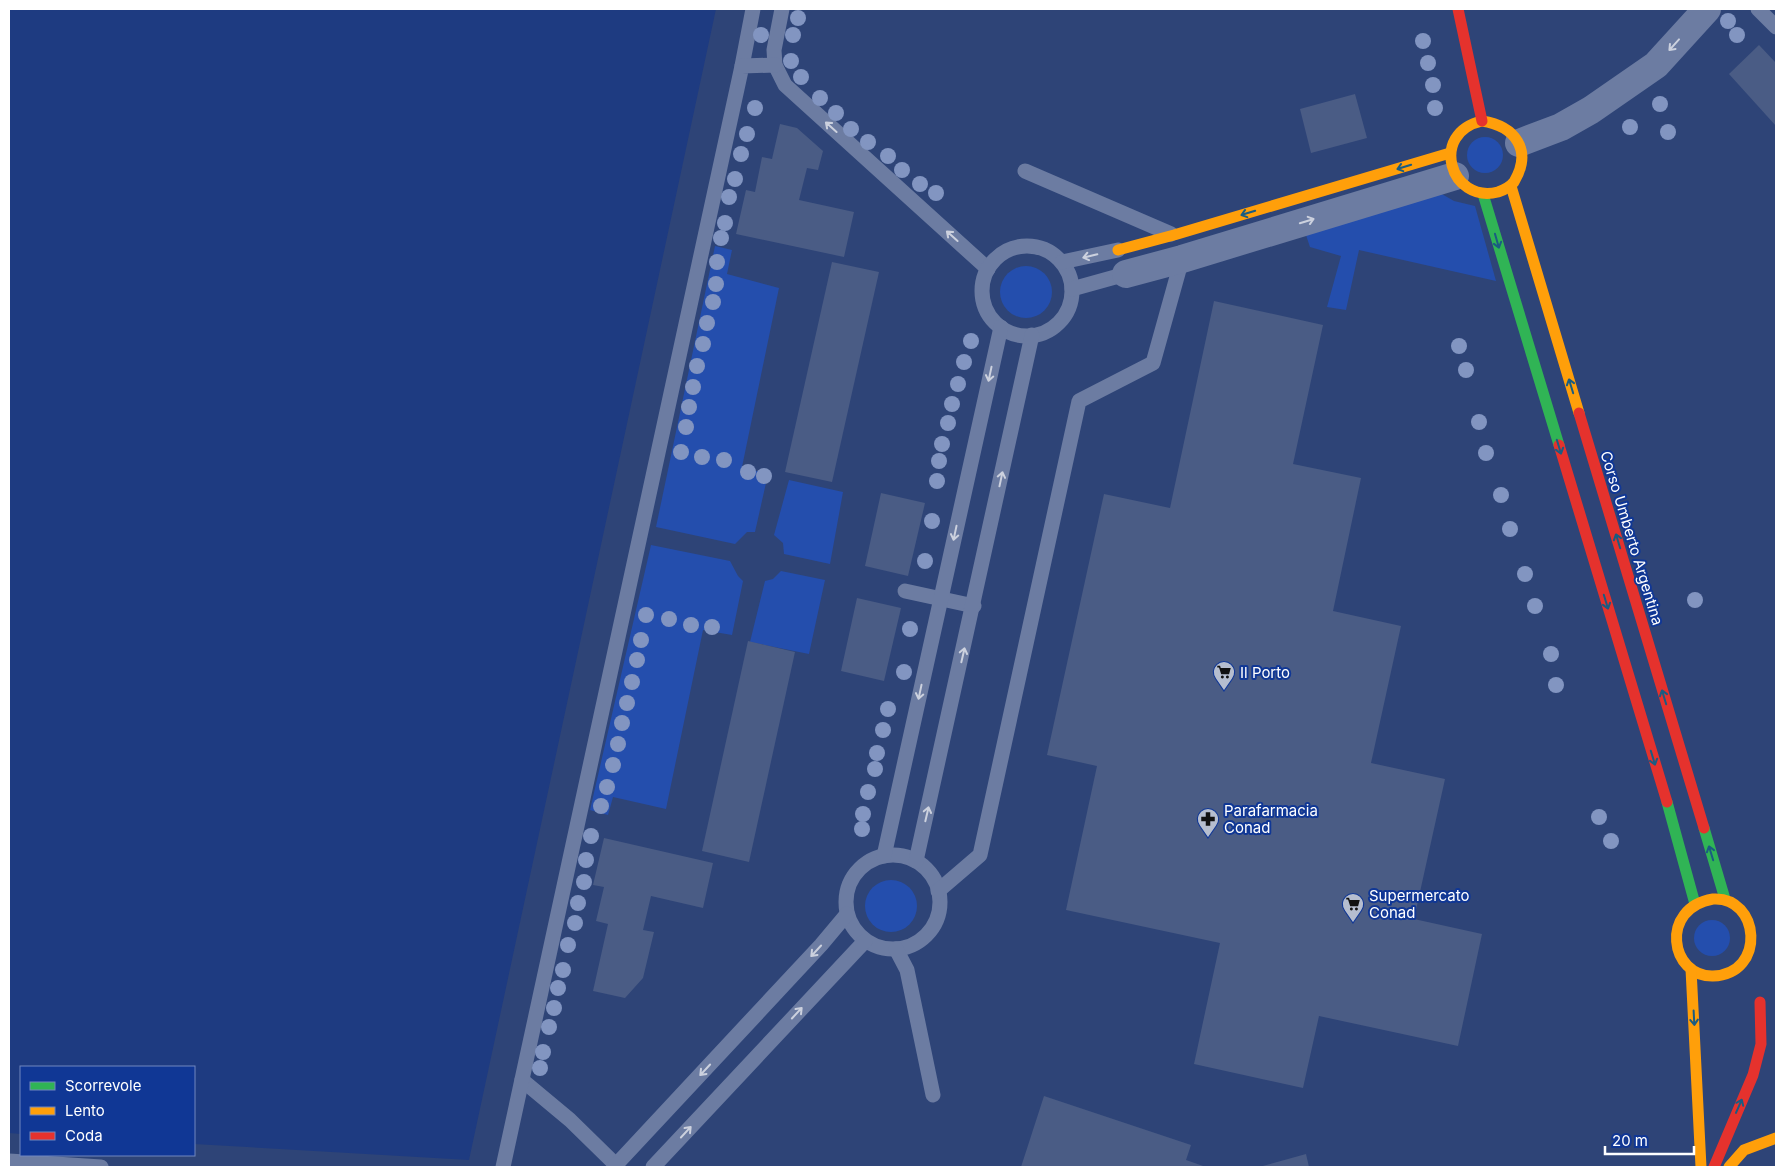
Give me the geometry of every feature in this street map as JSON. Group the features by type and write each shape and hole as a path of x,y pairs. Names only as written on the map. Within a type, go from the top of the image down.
{"street":[{"path":"1458,9 1482,121"},
{"path":"1519,143 1561,127 1591,110 1656,65 1707,9"},
{"path":"1482,121 1494,122 1504,126 1513,133 1519,143 1522,156 1520,168 1511,186 1498,192 1483,194 1463,184 1453,164 1455,138 1467,126 1482,121"},
{"path":"1122,262 1178,247 1453,164"},
{"name":"Corso Umberto Argentina","path":"1511,186 1725,899"},
{"path":"1483,194 1682,853 1694,904"},
{"path":"1725,899 1744,913 1750,924 1752,936 1747,964 1730,972 1725,978 1700,974 1683,961 1678,951 1676,940 1680,919 1694,904 1725,899"},
{"path":"1691,969 1701,1167"},
{"path":"1714,1167 1753,1075 1761,1044 1756,998 1771,1018"},
{"path":"1729,1167 1744,1150 1776,1138"}],"lane":[{"path":"503,1167 753,9"},
{"path":"782,9 774,50 775,65 785,85 988,269"},
{"path":"1758,9 1776,27"},
{"path":"742,66 775,65"},
{"path":"938,891 980,855 1079,401 1154,363 1178,247 1025,171"},
{"path":"1024,246 1038,247 1051,252 1062,262 1069,275 1072,289 1071,302 1065,315 1056,325 1045,332 1032,335 1016,334 1001,327 993,320 984,300 982,289 988,269 998,257 1009,250 1024,246"},
{"path":"1062,262 1122,262"},
{"path":"1072,289 1122,262"},
{"path":"884,856 1001,327"},
{"path":"916,861 974,606 1032,335"},
{"path":"905,591 974,606"},
{"path":"895,855 916,861 934,879 938,891 940,907 935,923 925,936 912,945 896,949 880,948 857,934 847,914 845,901 853,877 872,860 884,856 895,855"},
{"path":"522,1080 570,1120 615,1166 821,945 847,914"},
{"path":"653,1167 866,941"},
{"path":"896,949 907,970 933,1095"},
{"path":"9,1161 101,1167"}],"shaded area":[{"path":"9,9 716,9 469,1160 195,1144 195,1066 20,1066 20,1134 9,1133"},
{"path":"1485,137 1492,138 1498,142 1502,148 1502,162 1498,168 1492,172 1485,173 1478,172 1472,168 1468,162 1467,155 1468,148 1472,142 1478,138"},
{"path":"1440,193 1454,201 1475,206 1496,281 1359,250 1346,310 1327,307 1341,256 1310,247 1306,235"},
{"path":"715,246 732,250 727,274 779,288 742,467 768,474 755,532 747,532 735,544 656,527"},
{"path":"1026,266 1036,268 1044,274 1050,282 1052,292 1050,302 1044,310 1036,316 1026,318 1016,316 1008,310 1002,302 1000,292 1002,282 1008,274 1016,268"},
{"path":"789,480 843,492 830,564 784,554 783,543 774,535"},
{"path":"651,545 730,561 743,581 732,635 703,630 666,809 613,797 608,815 590,810"},
{"path":"781,571 825,580 809,654 750,642 765,581 773,579"},
{"path":"891,880 901,882 909,888 915,896 917,906 915,916 909,924 901,930 891,932 881,930 873,924 867,916 865,906 867,896 873,888 881,882"},
{"path":"1712,920 1724,926 1730,938 1724,950 1712,956 1700,950 1694,938 1700,926"}],"building":[{"path":"1759,45 1776,63 1776,126 1729,74"},
{"path":"1355,94 1367,138 1311,153 1300,109"},
{"path":"780,124 797,128 823,151 818,170 807,168 799,200 854,212 844,257 736,234 746,190 755,192 762,157 772,159"},
{"path":"832,262 879,272 832,482 785,472"},
{"name":"Il Porto","path":"1214,301 1323,325 1293,464 1361,478 1333,611 1401,626 1371,763 1445,779 1414,919 1482,934 1458,1046 1319,1016 1303,1088 1194,1064 1220,943 1066,910 1097,766 1047,755 1104,494 1170,508"},
{"path":"881,493 925,503 908,576 865,566"},
{"path":"857,598 901,608 884,681 841,671"},
{"path":"748,641 795,652 749,862 702,851"},
{"path":"604,838 713,863 703,908 651,896 643,930 654,932 643,978 625,998 593,991 608,924 596,921 604,887 593,885"},
{"path":"1044,1096 1191,1145 1186,1160 1206,1167 1021,1167"},
{"path":"1306,1154 1309,1167 1259,1167"}],"traffic: fast":[{"path":"1483,194 1559,445"},
{"path":"1667,802 1695,904"},
{"path":"1704,828 1725,899"}],"traffic: slow":[{"path":"1482,121 1504,128 1518,141 1521,150 1522,160 1514,182 1498,192 1481,193 1468,188 1458,178 1452,166 1451,152 1455,139 1466,128 1482,121"},
{"path":"1118,250 1450,153"},
{"path":"1511,186 1579,413"},
{"path":"1713,899 1729,901 1740,909 1748,922 1751,936 1749,950 1742,963 1730,972 1713,976 1698,973 1687,966 1680,954 1677,941 1678,928 1684,915 1696,905 1713,899"},
{"path":"1691,969 1701,1167"},
{"path":"1729,1167 1744,1150 1776,1138"}],"traffic: jam":[{"path":"1458,9 1482,121"},
{"path":"1579,413 1704,828"},
{"path":"1559,445 1667,802"},
{"path":"1714,1167 1753,1075 1761,1044 1760,1002"}],"place":[{"name":"Il Porto","path":"1224,691"},
{"name":"Parafarmacia Conad","path":"1208,838"},
{"name":"Supermercato Conad","path":"1353,923"}]}
